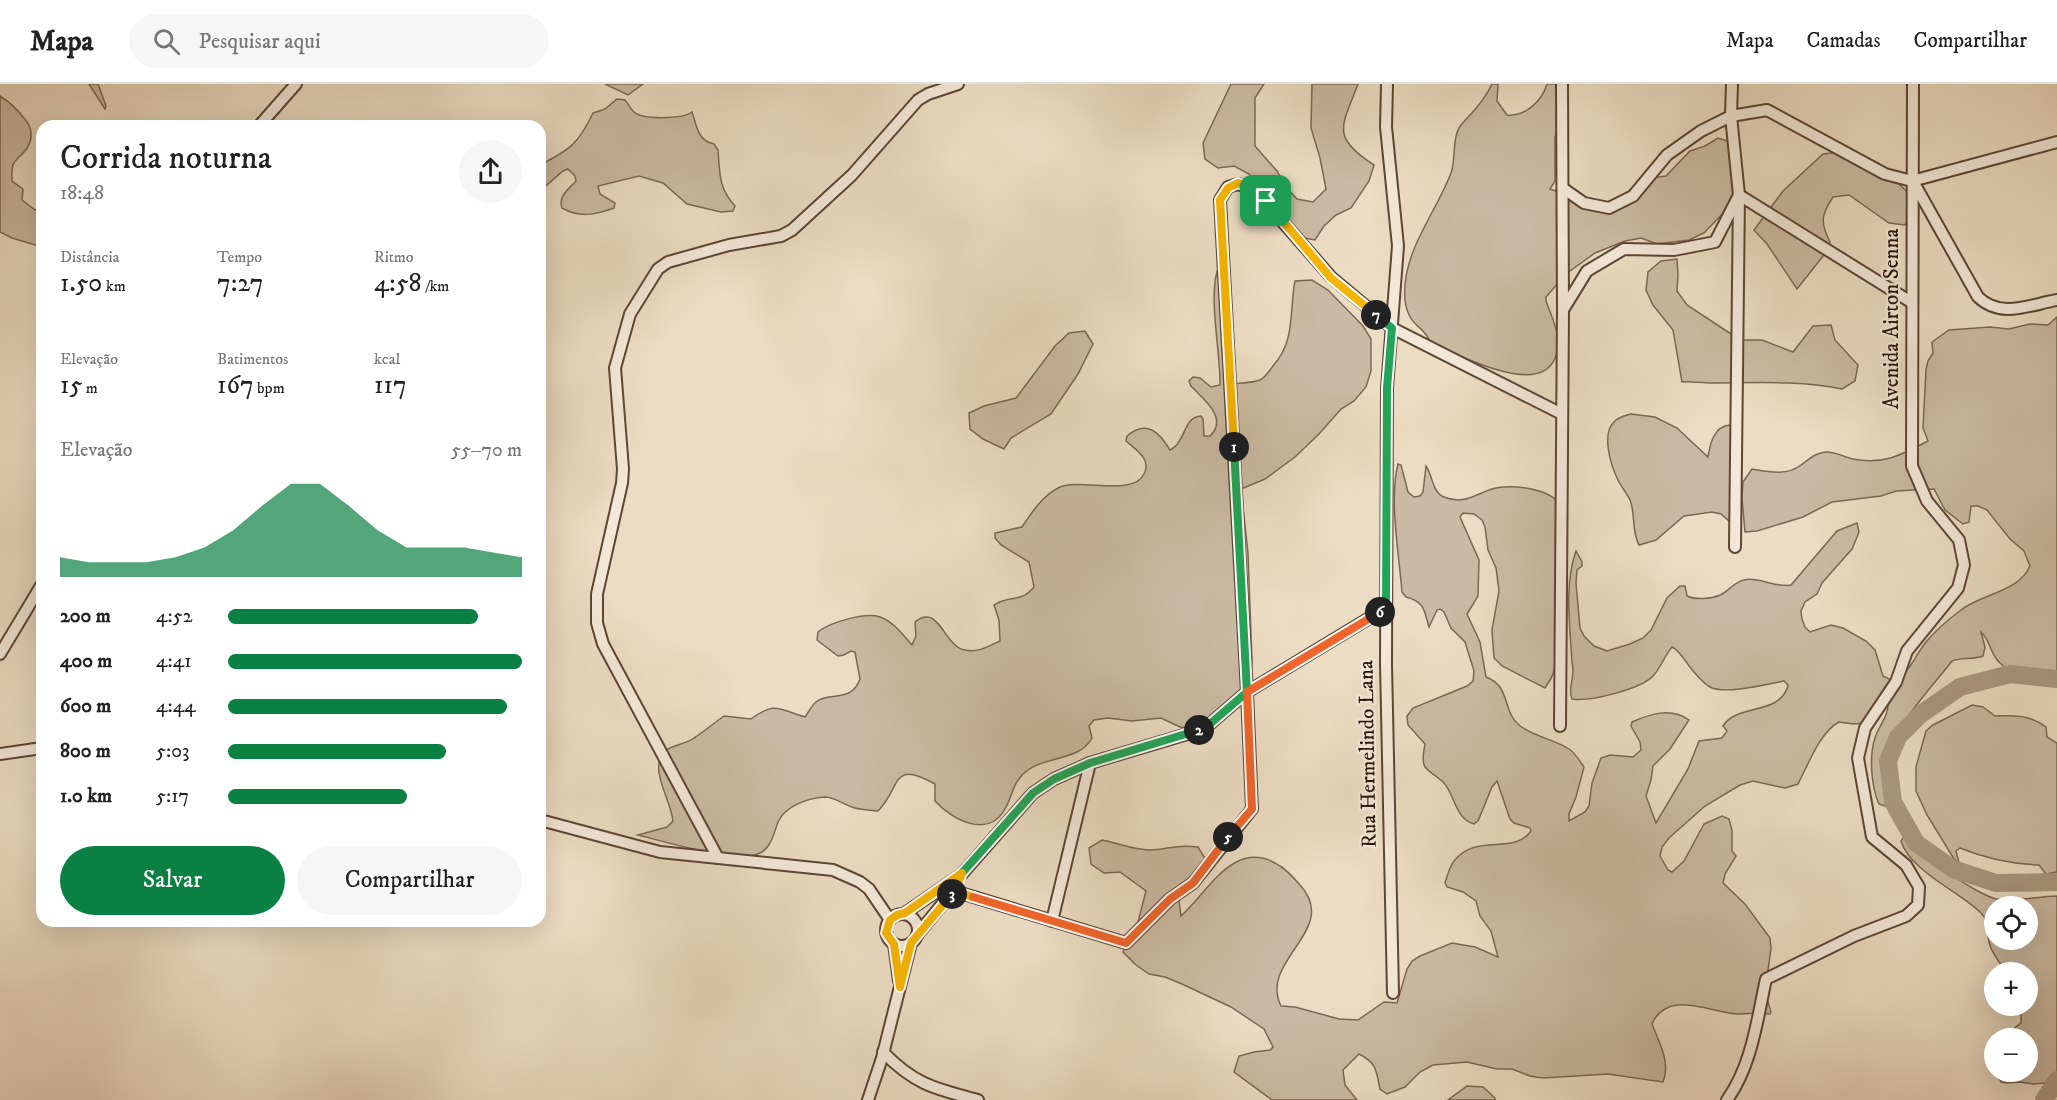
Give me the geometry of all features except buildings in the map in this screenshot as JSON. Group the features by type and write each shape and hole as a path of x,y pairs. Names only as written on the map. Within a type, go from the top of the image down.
{"street":[{"path":"264,120 296,84"},
{"path":"718,858 603,644 597,623 597,594 624,469 615,368 630,314 658,269 668,262 729,244 781,236 792,230 852,175 918,100 928,94 958,84"},
{"name":"Rua Hermelindo Lana","path":"1387,84 1386,127 1398,246 1387,388 1386,608 1393,993"},
{"path":"1560,726 1563,414 1562,84"},
{"path":"1732,84 1731,116 1739,195 1735,547"},
{"name":"Avenida Airton Senna","path":"1727,1100 1735,1089 1746,1064 1766,979 1854,936 1906,916 1918,905 1919,887 1906,865 1872,837 1858,758 1865,728 1896,682 1907,651 1958,588 1964,565 1959,540 1927,501 1912,466 1913,84"},
{"path":"1563,189 1584,202 1609,208 1633,196 1667,155 1701,131 1731,116 1767,110 1885,174 1912,181 2057,142"},
{"path":"1912,181 1978,297 1989,307 2006,310 2057,300"},
{"path":"954,891 1126,943 1170,899 1193,883 1252,809 1220,200 1224,192 1233,184 1238,183 1254,189 1331,278 1392,328 1563,414"},
{"path":"1563,310 1587,270 1624,249 1674,250 1715,242 1739,195"},
{"path":"1739,195 1911,302"},
{"path":"0,654 36,594"},
{"path":"890,920 904,914 962,873 1033,793 1054,779 1090,763 1204,729 1247,692 1386,608"},
{"path":"0,754 36,749"},
{"path":"1052,921 1090,763"},
{"path":"546,822 660,852 833,870 860,882 876,897 916,923 914,939 868,1100"},
{"path":"894,944 902,946 914,939 954,891 962,873"},
{"path":"876,897 890,920 886,933 894,944 900,987"},
{"path":"883,1052 898,1068 926,1086 978,1100"}],"shaded area":[{"path":"89,84 98,84 105,109"},
{"path":"605,84 643,84 628,95"},
{"path":"1231,84 1264,84 1255,98 1255,146 1297,199 1313,202 1326,189 1311,128 1312,84 1358,84 1344,121 1345,138 1360,155 1374,165 1369,181 1351,208 1336,215 1324,226 1315,240 1299,237 1266,203 1260,186 1249,174 1234,166 1218,168 1205,159 1203,143"},
{"path":"1492,84 1498,84 1497,101 1507,115 1514,115 1532,107 1547,84 1568,84 1562,121 1555,137 1555,181 1550,189 1612,209 1635,185 1650,178 1666,176 1690,151 1718,138 1734,143 1735,193 1727,209 1704,233 1689,240 1657,244 1641,238 1625,241 1595,253 1566,274 1546,297 1558,336 1554,361 1542,372 1525,375 1483,365 1430,342 1409,316 1405,300 1408,266 1420,235 1451,173 1457,133"},
{"path":"0,96 19,112 31,131 27,148 13,165 12,181 23,189 22,200 36,210 36,245 0,232"},
{"path":"617,99 625,100 638,115 672,117 692,112 701,137 714,144 718,150 721,180 725,193 735,206 733,211 721,212 687,204 663,183 639,176 598,186 600,194 615,203 614,208 594,214 581,214 562,208 561,200 576,181 575,176 568,169 546,186 546,162 578,139 593,113 605,109"},
{"path":"1839,152 1875,169 1901,186 1908,193 1915,210 1905,225 1889,223 1849,195 1833,197 1823,219 1830,242 1823,256 1797,289 1767,244 1754,230 1783,191 1823,154"},
{"path":"1677,259 1677,291 1687,305 1742,340 1762,340 1793,352 1813,326 1831,325 1835,340 1858,365 1855,381 1842,389 1792,383 1682,382 1673,330 1653,305 1646,290 1648,272 1661,261"},
{"path":"1219,266 1232,384 1262,379 1280,356 1288,336 1295,281 1312,280 1328,290 1363,326 1371,339 1371,371 1366,387 1354,401 1341,409 1295,457 1265,479 1241,489 1248,553 1252,662 1249,680 1224,707 1207,721 1188,728 1180,727 1161,718 1132,721 1108,718 1094,720 1089,726 1092,738 1087,745 1071,755 1044,762 1028,770 1016,783 1005,809 998,818 980,825 960,820 942,808 935,801 935,784 910,774 899,779 878,811 855,808 833,798 825,797 811,799 791,807 781,816 767,848 750,856 718,854 638,835 667,827 673,821 659,772 661,756 669,748 694,738 724,716 751,719 766,710 777,708 805,717 815,703 821,699 851,692 856,687 860,679 855,652 851,651 838,656 817,640 818,632 848,619 874,616 890,622 912,645 916,636 915,622 923,617 936,621 952,642 965,650 979,650 1000,641 999,620 994,605 1020,597 1034,587 1029,562 1001,545 995,538 995,533 1022,527 1043,499 1060,487 1080,484 1118,486 1138,481 1144,474 1146,464 1142,455 1126,441 1127,436 1134,431 1147,428 1152,430 1162,438 1170,450 1178,444 1189,422 1201,416 1204,436 1210,436 1215,429 1216,416 1189,381 1193,377 1200,378 1211,387 1220,385 1214,307 1214,291"},
{"path":"2057,317 2057,674 2034,675 2010,670 1998,661 1981,632 1985,647 1983,656 1952,661 1899,730 1889,755 1888,793 1885,806 1879,804 1876,797 1872,762 1873,745 1888,703 1867,722 1856,724 1839,722 1832,727 1815,750 1798,784 1785,788 1753,781 1740,785 1705,806 1662,847 1660,856 1668,870 1672,872 1684,861 1704,824 1722,816 1729,819 1732,830 1732,851 1736,856 1725,874 1723,883 1745,904 1770,938 1771,948 1765,992 1770,1014 1737,1014 1690,1005 1668,1007 1659,1013 1652,1024 1665,1060 1663,1082 1608,1074 1543,1078 1512,1069 1497,1069 1467,1062 1433,1065 1420,1072 1405,1087 1387,1094 1380,1089 1372,1064 1359,1054 1343,1070 1345,1085 1357,1100 1272,1100 1234,1072 1239,1056 1270,1050 1273,1047 1264,1029 1231,1007 1165,977 1149,974 1123,952 1138,922 1146,891 1120,872 1104,873 1091,864 1089,848 1102,840 1144,850 1198,847 1206,860 1179,901 1181,916 1224,870 1236,862 1249,858 1264,859 1288,872 1310,901 1311,916 1306,931 1280,974 1277,989 1281,1006 1295,1007 1339,1019 1358,1020 1384,1002 1397,1003 1407,969 1412,961 1420,956 1452,943 1475,947 1498,957 1491,931 1480,916 1476,901 1463,892 1447,887 1445,883 1453,863 1463,852 1484,845 1515,842 1531,831 1530,828 1514,823 1510,819 1497,781 1492,787 1478,821 1474,824 1463,817 1448,788 1425,767 1423,758 1425,744 1408,725 1407,716 1413,708 1467,686 1473,681 1474,671 1465,642 1451,628 1444,612 1437,610 1429,627 1425,611 1420,604 1406,597 1402,592 1394,493 1398,464 1401,465 1408,492 1414,497 1420,496 1423,492 1426,466 1435,488 1444,497 1459,500 1496,488 1513,487 1543,492 1558,502 1563,527 1556,572 1558,643 1555,667 1545,688 1502,666 1494,658 1492,630 1499,591 1496,568 1488,550 1482,520 1474,514 1463,513 1460,517 1479,560 1478,596 1467,614 1480,642 1486,677 1499,686 1510,713 1519,725 1569,749 1584,767 1569,814 1569,821 1585,812 1589,806 1592,783 1601,758 1610,755 1633,757 1641,750 1640,742 1631,726 1632,722 1660,713 1675,714 1689,720 1670,749 1653,766 1646,796 1656,823 1688,769 1699,741 1722,738 1727,731 1723,726 1730,719 1738,714 1768,706 1777,701 1784,695 1788,685 1784,681 1728,690 1712,688 1700,679 1672,647 1654,675 1639,685 1603,696 1572,699 1570,690 1573,668 1569,592 1576,551 1582,562 1582,566 1577,570 1576,583 1580,628 1594,646 1607,651 1643,638 1651,630 1667,598 1680,586 1685,586 1687,596 1703,598 1720,595 1737,583 1749,579 1791,585 1837,531 1857,523 1859,532 1852,549 1822,583 1817,594 1805,602 1801,611 1802,619 1810,632 1831,625 1843,628 1866,641 1875,650 1883,676 1893,681 1904,673 1926,642 1952,617 1969,605 2009,587 2025,575 2030,566 2024,551 2010,539 1987,510 1971,506 1969,522 1963,524 1945,510 1934,489 1896,491 1881,496 1832,502 1803,517 1757,531 1745,532 1743,482 1752,469 1790,471 1812,457 1826,452 1853,459 1874,461 1892,458 1928,441 1923,428 1926,369 1933,353 1932,342 1949,330 1990,327 2009,329 2030,324 2048,325"},
{"path":"1085,331 1093,344 1078,374 1051,414 1011,438 1004,449 983,439 970,429 969,413 984,406 1016,398 1055,346 1069,333"},
{"path":"1631,414 1655,417 1677,428 1708,457 1717,432 1730,425 1732,519 1729,521 1721,514 1712,512 1684,516 1656,540 1639,545 1635,534 1632,506 1615,474 1608,442 1610,427 1614,422"},
{"path":"1972,705 1983,707 1995,716 2015,716 2034,720 2046,727 2047,737 2057,743 2057,872 2046,874 2039,865 1999,860 1960,848 1956,851 1959,863 1954,859 1927,815 1916,791 1916,767 1926,731"},
{"path":"1903,838 1924,849 1955,877 1989,896 1984,896 1984,917 1972,905 1914,862 1901,841"},
{"path":"2057,896 2057,1082 2034,1084 2020,1082 2038,1082 2038,1028 2015,1028 2021,1023 2021,1016 2038,1016 2038,962 1999,962 1992,950 2038,950 2038,898"},
{"path":"1467,1086 1483,1087 1495,1100 1448,1100"}],"waterway":[{"path":"2057,679 2010,674 1960,687 1921,714 1898,737 1888,761 1893,802 1916,843 1953,869 1996,883 2057,882"},
{"path":"2044,1100 2057,1080"}],"route":[{"path":"1266,201 1254,189 1238,183 1228,188 1220,200 1247,692 1204,729 1090,763 1054,779 1033,793 962,873 954,891 911,943 900,987 894,944 886,933 887,924 893,917 905,913 944,888 962,873 954,891 1126,943 1170,899 1193,883 1252,809 1247,692 1386,608 1387,388 1392,328 1331,278 1266,201"}]}
